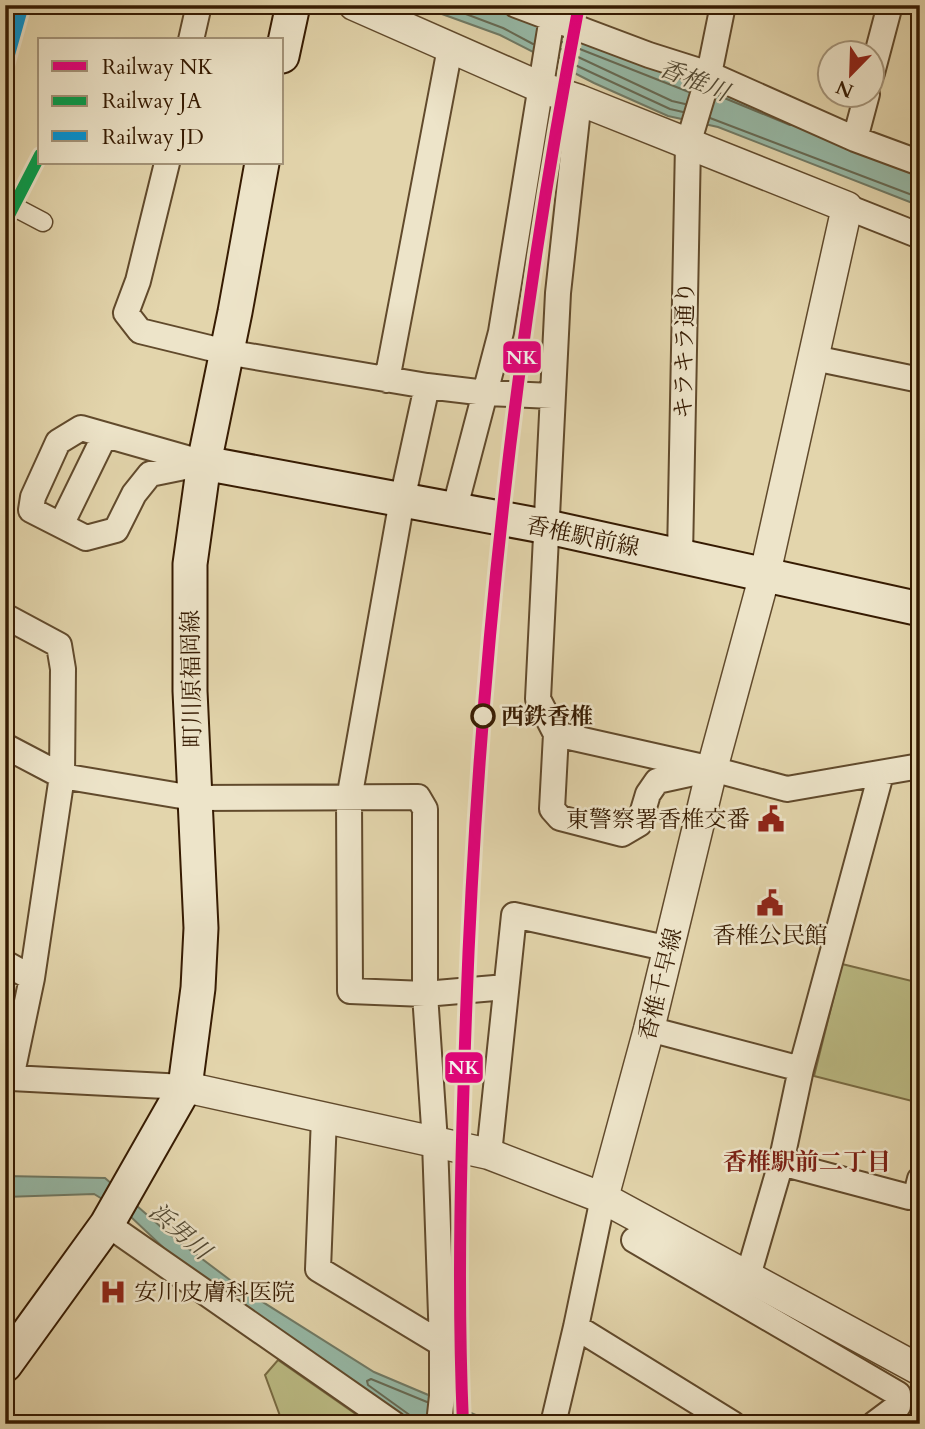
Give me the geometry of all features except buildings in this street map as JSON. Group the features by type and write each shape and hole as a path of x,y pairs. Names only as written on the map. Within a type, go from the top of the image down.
{"main road":[{"path":"284,47 293,5"},
{"name":"町川原福岡線","path":"110,1220 185,1087 198,988 201,928 193,798 190,565 204,463 262,164"},
{"name":"香椎駅前線","path":"204,463 548,527 920,609"},
{"path":"5,1365 110,1220"}],"street":[{"path":"191,38 199,5"},
{"path":"354,5 540,87 691,133 847,207 920,236"},
{"path":"516,5 553,12 707,79 920,163"},
{"name":"キラキラ通り","path":"680,556 691,133 707,79 723,5"},
{"path":"882,38 890,5"},
{"path":"454,511 501,331 553,12"},
{"path":"387,380 450,48"},
{"path":"579,100 558,293 538,699 556,734 552,809 560,818 622,834 639,824 648,794 657,781 712,769"},
{"path":"855,139 863,108"},
{"path":"167,164 138,281 127,313 140,331 226,352 387,380 486,393 552,396"},
{"path":"5,202 43,222"},
{"name":"香椎千早線","path":"603,1198 670,949 712,769 765,574 847,207"},
{"path":"814,358 920,380"},
{"path":"427,386 402,500 349,799 350,991 425,994 506,987"},
{"path":"81,428 204,463 150,474 134,494 116,530 86,538 31,510 33,496 58,442 81,428"},
{"path":"61,525 105,435"},
{"path":"5,616 59,645 64,669 62,776 32,978 8,1079 185,1087 489,1154 603,1198 920,1370"},
{"path":"556,734 787,789 920,766"},
{"path":"5,746 62,776 193,798 418,797 425,809 425,994 435,1142 442,1344 439,1424"},
{"path":"748,1276 781,1163 801,1069 881,774"},
{"path":"489,1154 514,915 670,949"},
{"path":"5,963 32,978"},
{"path":"649,1029 801,1069"},
{"path":"324,1117 318,1269 442,1344"},
{"path":"781,1163 909,1197 917,1191 920,1179"},
{"path":"553,1424 603,1198"},
{"path":"110,1220 394,1424"},
{"path":"634,1240 898,1394 898,1406 874,1424"},
{"path":"576,1327 733,1424"}],"green space":[{"path":"842,964 920,983 920,1103 814,1076"},
{"path":"278,1360 370,1424 283,1424 265,1375"}],"water":[{"path":"429,5 494,5 552,24 920,171 920,206 718,127 668,116 594,83 500,35 442,14"},
{"path":"5,1176 105,1178 169,1234 242,1289 374,1372 497,1424 411,1424 186,1269 130,1216 94,1194 5,1197"}],"pier":[{"path":"566,23 585,29 575,78 557,68"}],"railway":[{"path":"5,38 15,5"}],"rail line":[{"name":"JD","path":"5,69 23,5"},
{"name":"NK","path":"463,1424 460,1271 466,1015 490,635 518,382 556,130 579,5"},
{"name":"JA","path":"5,223 38,159"}],"place":[{"name":"西鉄香椎","path":"483,716"},
{"name":"東警察署香椎交番","path":"771,819"},
{"name":"香椎公民館","path":"770,903"},
{"name":"安川皮膚科医院","path":"113,1292"}],"district":[{"name":"香椎駅前二丁目","path":"807,1162"}],"water label":[{"name":"香椎川","path":"694,80"},
{"name":"浜男川","path":"180,1231"}]}
